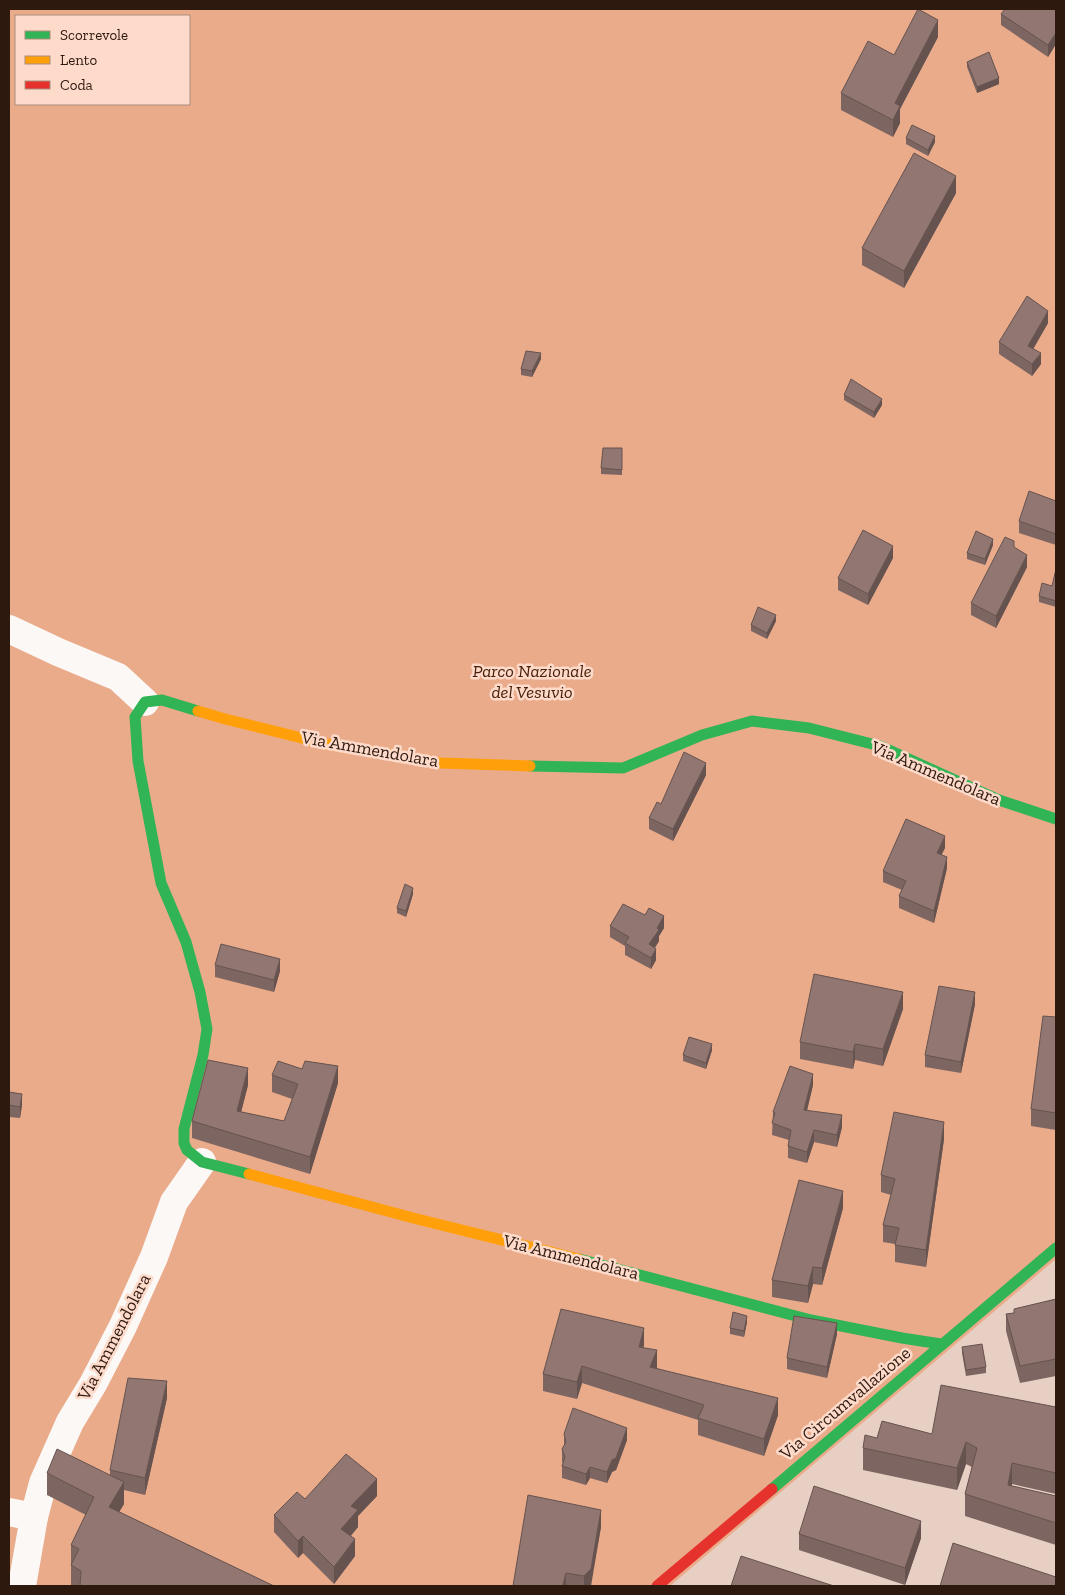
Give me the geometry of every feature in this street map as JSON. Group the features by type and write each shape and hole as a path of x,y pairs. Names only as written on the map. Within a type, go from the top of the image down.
{"street":[{"path":"9,629 58,652 118,676 145,702 135,717 140,771 161,883 186,942 200,992 207,1029 203,1056 184,1129 184,1143 188,1150 202,1162"},
{"name":"Via Ammendolara","path":"145,702 162,700 225,719 326,744 441,763 492,766 623,768 702,735 752,721 800,727 880,746 999,800 1056,819"},
{"name":"Via Ammendolara","path":"22,1586 22,1515 43,1483 70,1422 93,1384 123,1326 154,1257 174,1202 202,1162 811,1320 941,1344"},
{"name":"Via Circumvallazione","path":"657,1586 1056,1248"}],"green space":[{"name":"Parco Nazionale del Vesuvio","path":"9,9 1056,9 1056,1259 670,1586 9,1586"}],"building":[{"path":"918,9 938,20 895,103 900,106 893,120 841,93 868,41 894,55"},
{"path":"1005,9 1056,9 1056,33 1048,45 1001,14"},
{"path":"989,52 999,78 977,87 967,62"},
{"path":"912,125 935,136 928,150 906,138"},
{"path":"914,153 956,176 904,271 862,248"},
{"path":"1027,296 1048,311 1028,346 1041,353 1032,364 999,342"},
{"path":"526,351 541,353 532,371 521,369"},
{"path":"851,379 882,399 874,412 844,395"},
{"path":"603,448 622,448 622,470 601,468"},
{"path":"1029,491 1056,501 1056,534 1019,521"},
{"path":"863,530 893,546 868,594 838,578"},
{"path":"976,531 993,539 985,559 967,553"},
{"path":"1005,537 1014,541 1014,547 1027,555 996,616 971,603"},
{"path":"1056,569 1056,601 1039,596 1042,583 1052,586"},
{"path":"758,607 776,615 767,633 751,625"},
{"path":"684,752 706,763 673,829 649,818 657,802 661,804"},
{"path":"906,819 945,836 937,853 947,857 934,911 899,896 906,881 883,871"},
{"path":"405,884 413,888 406,911 397,908"},
{"path":"623,904 645,915 649,908 664,916 657,928 659,930 649,944 656,949 651,958 625,943 629,937 610,926"},
{"path":"221,944 280,959 274,980 215,965"},
{"path":"814,974 903,992 883,1049 855,1044 853,1052 800,1042"},
{"path":"939,986 975,992 961,1062 925,1055"},
{"path":"1043,1016 1056,1017 1056,1113 1031,1109"},
{"path":"689,1037 712,1044 706,1063 683,1055"},
{"path":"208,1060 248,1068 237,1111 284,1121 298,1084 272,1075 278,1061 302,1069 305,1061 338,1066 310,1157 192,1121"},
{"path":"790,1066 813,1074 804,1110 842,1115 837,1135 814,1130 807,1152 788,1146 791,1130 772,1123 775,1113 773,1112"},
{"path":"9,1092 22,1094 20,1107 9,1105"},
{"path":"894,1112 944,1122 926,1250 895,1245 899,1228 883,1225 895,1179 881,1175"},
{"path":"799,1180 843,1191 822,1268 813,1267 808,1286 772,1280"},
{"path":"1056,1299 1056,1359 1020,1366 1006,1314 1014,1313 1014,1309"},
{"path":"561,1309 644,1328 639,1347 657,1350 650,1367 778,1398 764,1439 698,1418 704,1405 582,1366 577,1382 543,1374"},
{"path":"733,1312 747,1316 744,1331 730,1328"},
{"path":"794,1316 837,1323 827,1367 787,1358"},
{"path":"982,1344 986,1367 966,1370 962,1347"},
{"path":"128,1378 167,1381 145,1478 110,1470"},
{"path":"941,1385 1056,1407 1056,1473 1012,1463 1008,1485 1056,1496 1056,1523 965,1494 977,1448 966,1442 957,1468 863,1448 865,1435 877,1438 882,1421 932,1434"},
{"path":"573,1408 627,1428 616,1458 612,1460 607,1472 590,1467 586,1474 562,1466 565,1457 562,1449 566,1442 564,1434"},
{"path":"57,1449 124,1482 109,1507 274,1586 80,1586 81,1571 71,1565 79,1549 71,1545 94,1497 47,1473"},
{"path":"346,1454 377,1479 351,1506 358,1510 341,1529 355,1539 334,1567 303,1536 298,1541 274,1515 297,1492 305,1499"},
{"path":"814,1486 921,1521 905,1568 799,1534"},
{"path":"528,1495 601,1510 591,1569 584,1576 566,1573 563,1585 567,1586 513,1586"},
{"path":"953,1543 1056,1577 1056,1586 940,1586"},
{"path":"741,1556 834,1586 731,1586"}],"traffic: fast":[{"path":"198,711 162,700 145,702 135,717 138,761 161,883 186,942 200,992 207,1029 203,1055 184,1129 184,1143 187,1150 202,1162 249,1174"},
{"path":"530,766 623,768 702,735 752,721 809,728 880,746 999,800 1056,819"},
{"path":"772,1489 1056,1248"},
{"path":"579,1259 811,1320 941,1344"}],"traffic: slow":[{"path":"198,711 326,744 441,763 530,766"},
{"path":"249,1174 417,1219 579,1259"}],"traffic: jam":[{"path":"657,1586 772,1489"}]}
